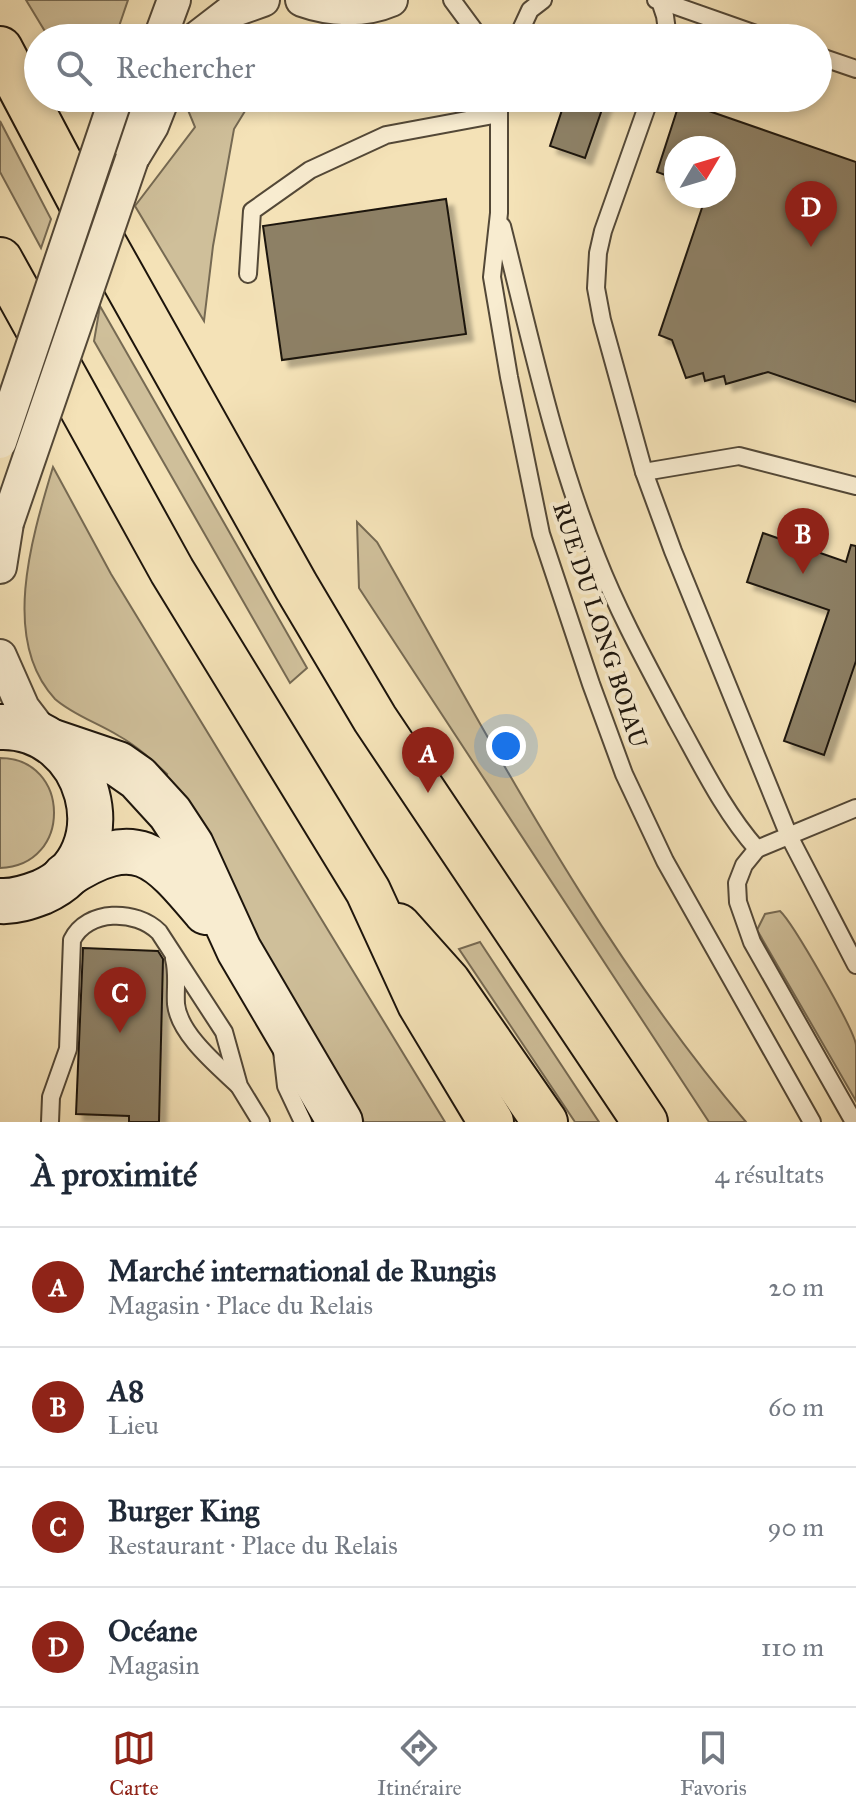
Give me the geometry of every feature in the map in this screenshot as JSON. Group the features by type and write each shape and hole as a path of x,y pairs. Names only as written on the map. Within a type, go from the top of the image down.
{"highway":[{"path":"0,49 24,94"},
{"path":"33,112 85,210 375,719 645,1122"},
{"path":"0,260 172,571 368,891 420,1004 491,1122"},
{"path":"368,891 448,982 545,1122"}],"main road":[{"path":"0,727 33,731 118,764 153,792 191,845 239,950 340,1122"},
{"path":"50,740 72,759 85,781 90,806 89,832 81,855 65,876"},
{"path":"2,902 27,898 48,889 96,857 113,852 143,853 170,870 239,950"}],"street":[{"path":"142,24 150,0"},
{"path":"165,24 174,0"},
{"path":"215,24 232,11 263,0"},
{"path":"302,0 336,8 358,8 391,0"},
{"path":"0,442 111,112"},
{"path":"132,112 132,159"},
{"path":"0,567 4,530 132,159 158,112"},
{"path":"0,656 23,708 50,740"}],"lane":[{"path":"452,0 470,24"},
{"path":"524,24 530,10 543,0"},
{"path":"658,0 666,24"},
{"path":"658,0 727,24"},
{"path":"832,61 856,69"},
{"path":"248,274 252,211 310,170 386,135 476,112"},
{"name":"RUE DU LONG BOIAU","path":"499,112 499,213 492,277 541,534 624,774 665,861 812,1122"},
{"path":"645,112 598,253 596,288 602,320 644,472 673,551 789,836 856,965"},
{"path":"499,213 564,462 597,558 650,671 700,763 743,833 757,849"},
{"path":"644,472 739,456 856,486"},
{"path":"854,1122 759,956 743,921 737,883 744,865 757,849 856,808"},
{"path":"50,1122 51,1097 68,1049 72,940 76,931 95,918 105,916 140,919 159,932 224,1032 239,1086"},
{"path":"170,948 175,962 176,1006 181,1021 203,1052 239,1086 261,1122"},
{"path":"276,1010 286,1086 303,1122"}],"shaded area":[{"path":"26,0 128,0 120,24 41,24"},
{"path":"189,112 244,112 234,129 213,246 204,321 135,206 195,127"},
{"path":"0,121 51,219 41,248 0,172"},
{"path":"100,306 307,668 290,683 94,341"},
{"path":"53,467 111,574 445,1122 364,1122 180,803 161,781 167,774 126,740 62,705 38,675 29,648 25,618 26,587 37,524"},
{"path":"357,522 377,542 548,841 594,914 692,1055 746,1122 709,1122 359,588"},
{"path":"0,758 23,763 40,775 50,792 54,812 51,832 41,850 24,863 0,868"},
{"path":"780,911 809,954 853,1035 856,1045 856,1101 757,930 765,914"},
{"path":"480,942 599,1122 575,1122 459,949"}],"building":[{"path":"561,112 601,112 585,158 550,146"},
{"path":"676,112 712,112 856,162 856,402 768,372 726,384 724,376 705,381 703,373 686,378 672,340 659,335 702,208 736,208 736,136 669,136"},
{"path":"664,150 664,175 657,172"},
{"path":"446,199 466,334 282,360 263,226"},
{"path":"763,533 846,562 851,545 856,546 856,661 824,755 784,741 829,610 747,582"},
{"path":"83,948 158,951 163,959 159,1122 129,1122 129,1116 76,1114"}],"place":[{"name":"Océane","path":"811,247"},
{"name":"A8","path":"803,574"},
{"name":"Marché international de Rungis","path":"428,793"},
{"name":"Burger King","path":"120,1033"}]}
